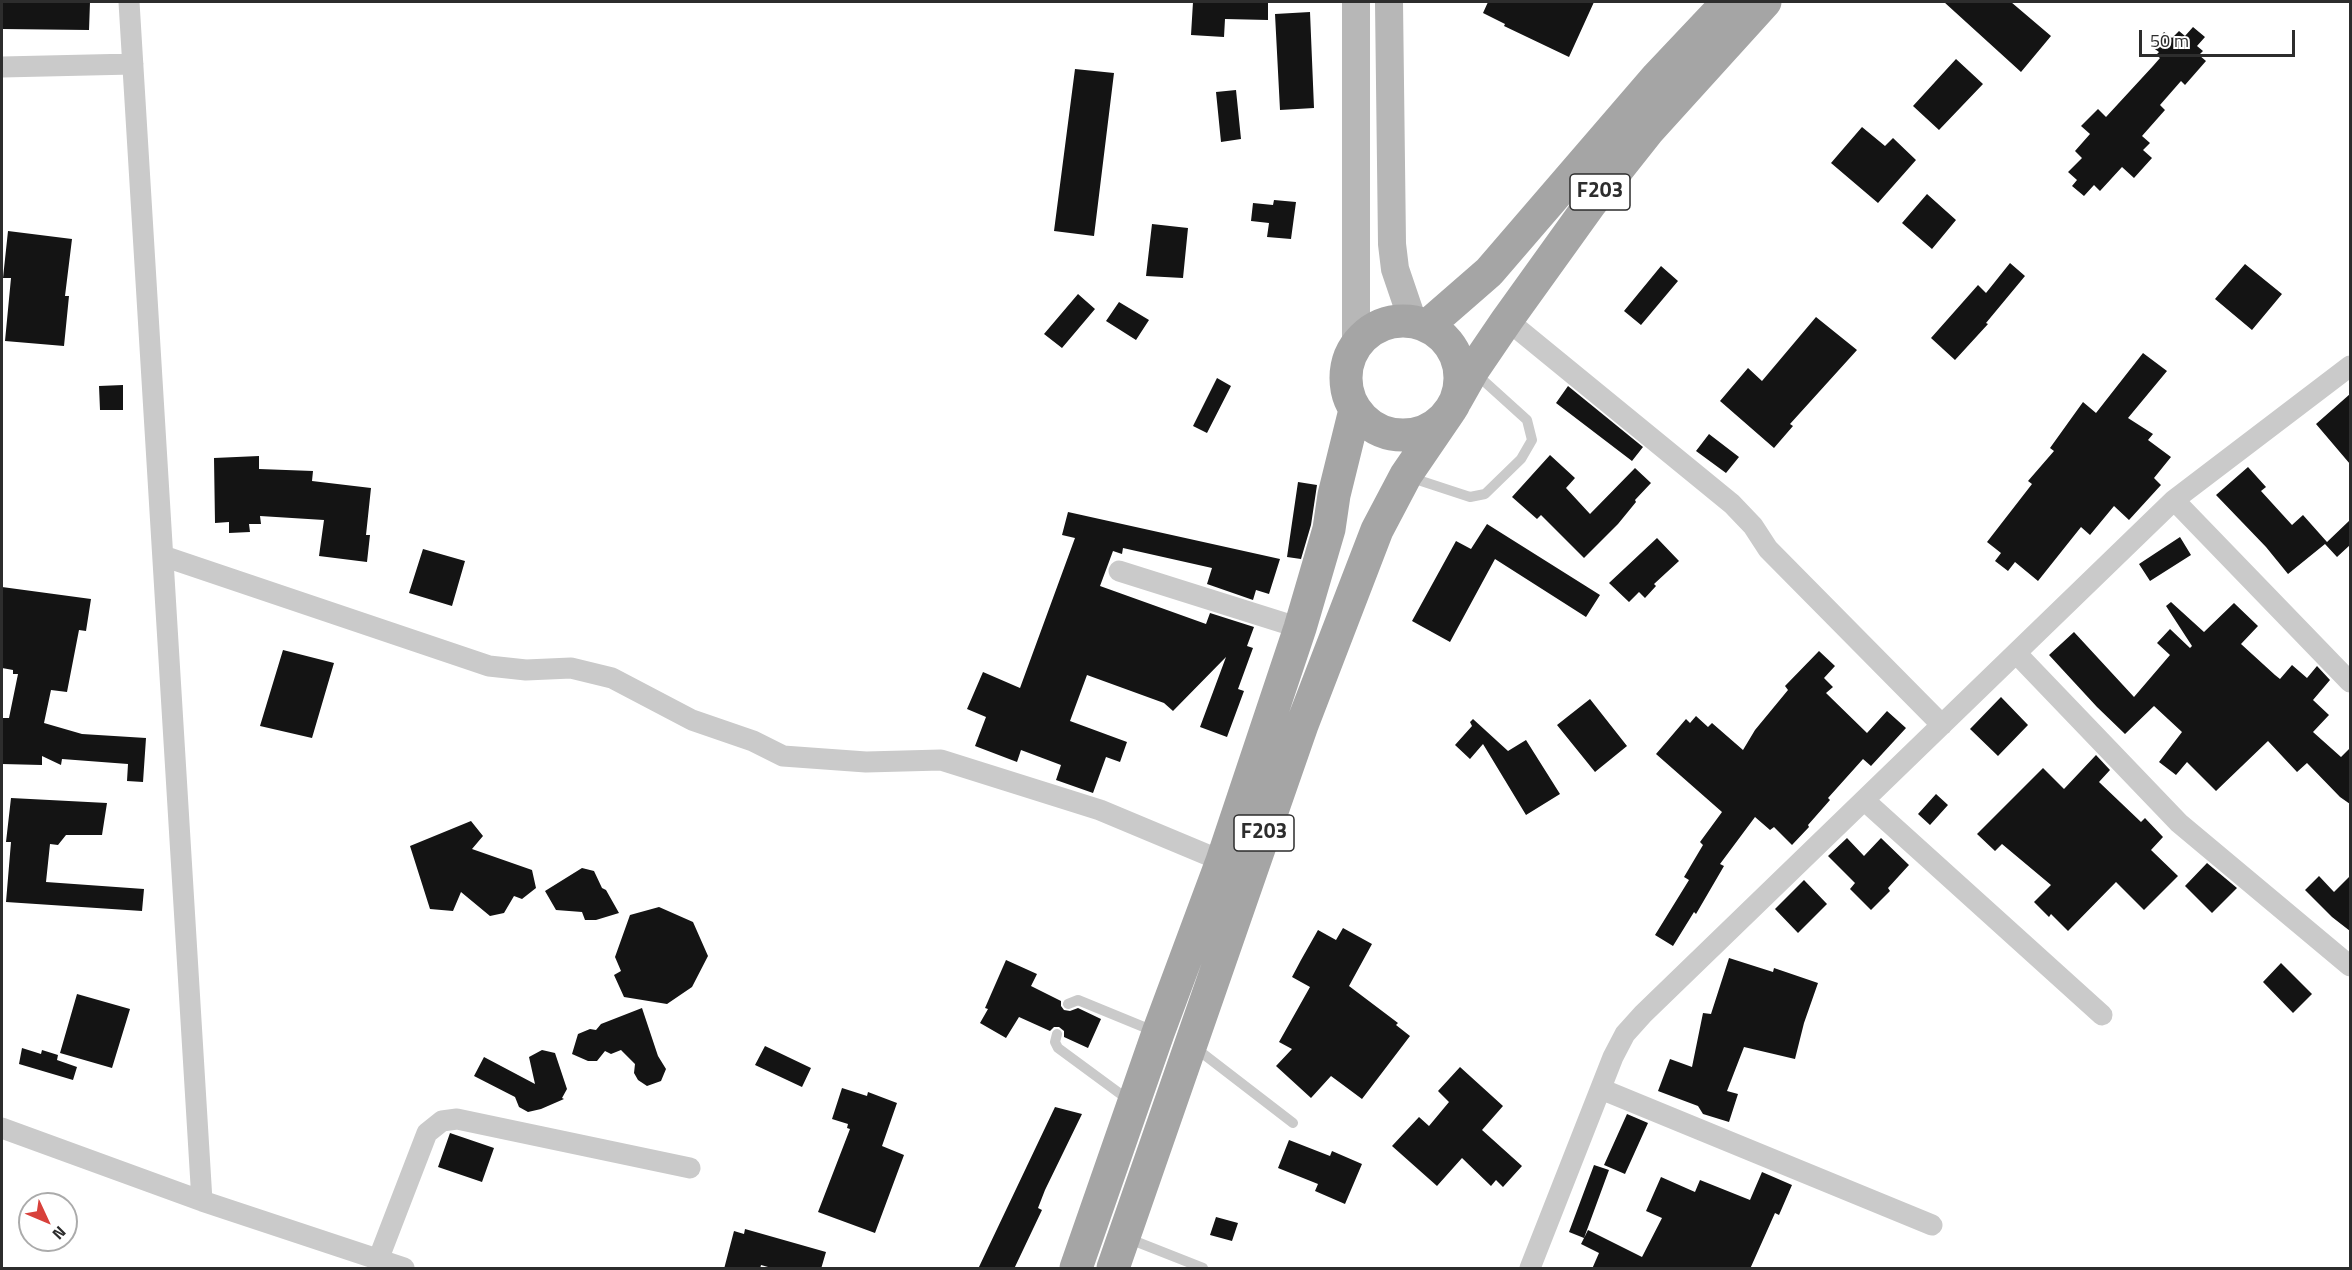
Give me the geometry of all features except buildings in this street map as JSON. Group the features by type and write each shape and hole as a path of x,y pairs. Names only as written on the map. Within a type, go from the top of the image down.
{"main road":[{"path":"1356,2 1356,346 1347,367 1347,389 1355,410 1367,423 1383,432 1401,436 1419,433 1436,425 1453,406 1460,386 1460,371 1457,357 1445,339 1420,324 1393,322 1375,328 1356,346"},
{"path":"1389,2 1392,244 1395,269 1420,324"},
{"name":"F203","path":"1420,324 1490,272 1657,77 1728,2"},
{"name":"F203","path":"1113,1269 1302,725 1377,530 1406,476 1453,406 1473,370 1591,203 1648,131 1765,2"},
{"name":"F203","path":"1076,1269 1158,1033 1222,861 1300,628 1329,529 1334,495 1355,410"}],"street":[{"path":"129,2 202,1201"},
{"path":"2,67 133,64"},
{"path":"1507,320 1732,504 1753,526 1768,549 1942,725"},
{"path":"1530,1269 1613,1057 1625,1034 1642,1014 2174,500 2350,366"},
{"path":"2174,500 2350,682"},
{"path":"163,556 489,666 526,670 571,668 612,678 692,720 753,741 783,756 866,762 941,760 1100,810 1222,861"},
{"path":"1119,571 1300,628"},
{"path":"2016,653 2179,824 2350,966"},
{"path":"1864,800 2102,1015"},
{"path":"1600,1089 1932,1225"},
{"path":"378,1260 427,1133 442,1120 457,1119 690,1168"},
{"path":"2,1128 202,1201 404,1269"}],"lane":[{"path":"1406,476 1470,497 1485,494 1521,459 1532,440 1527,420 1473,370"},
{"path":"1068,1004 1078,1000 1158,1033"},
{"path":"1057,1034 1055,1042 1058,1048 1133,1103"},
{"path":"1190,1044 1293,1123"},
{"path":"1124,1237 1203,1269"}]}
